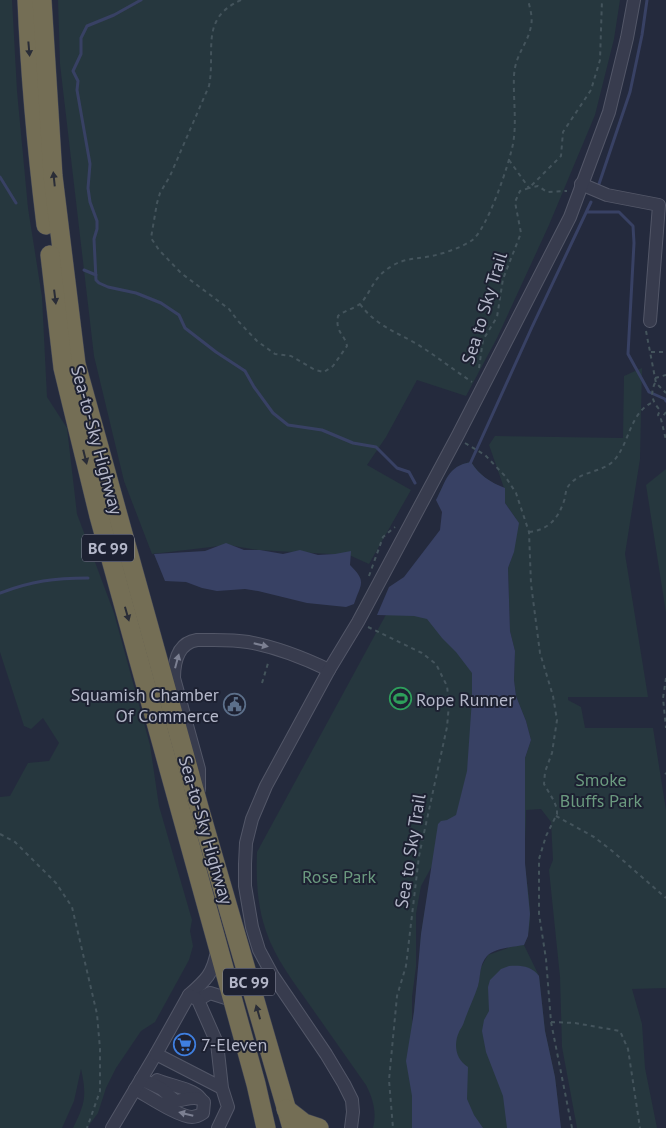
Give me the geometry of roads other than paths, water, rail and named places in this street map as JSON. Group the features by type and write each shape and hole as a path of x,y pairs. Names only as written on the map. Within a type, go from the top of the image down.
{"highway":[{"name":"Sea-to-Sky Highway","path":"26,0 40,175 63,368 99,516 256,1084 266,1128"},
{"name":"Sea-to-Sky Highway","path":"42,0 53,176 76,364 200,811 292,1128"},
{"path":"255,1128 257,1115 256,1084"},
{"path":"286,1109 296,1118 319,1128"}],"street":[{"path":"351,1128 352,1100 344,1084 326,1054 272,976 259,950 252,927 245,886 246,843 252,819 266,786 329,670 358,622 456,439 570,217 576,188 609,112 634,0"},
{"path":"576,188 659,205 650,321"},
{"path":"200,811 199,770 174,678 174,663 177,655 186,644 197,640 247,642 273,648 318,664 329,670"},
{"path":"112,1128 156,1054 214,966 218,948"},
{"path":"193,997 210,993 232,1000"},
{"path":"193,997 216,1043 222,1088 228,1107 218,1128"},
{"path":"156,1054 222,1088"},
{"path":"140,1080 162,1089 175,1101 201,1098 204,1102 203,1112 199,1116 183,1115 140,1080"}],"water":[{"path":"471,462 486,478 505,488 505,503 519,523 514,552 508,568 510,631 515,651 514,680 516,696 531,740 525,758 525,863 530,914 528,936 524,945 494,951 484,959 478,986 457,1037 456,1047 458,1056 468,1067 467,1099 474,1115 483,1128 412,1128 412,1096 406,1061 414,1012 421,934 438,824 456,815 467,771 472,673 427,619 414,616 377,615 389,587 404,577 440,530 442,512 436,500 448,476 457,467"},
{"path":"226,543 244,550 260,550 283,554 300,550 318,555 351,551 350,565 361,579 354,604 346,607 307,603 258,591 245,589 217,591 186,582 165,581 154,554 205,551"},
{"path":"509,966 526,967 533,970 539,976 545,1031 555,1077 561,1128 507,1128 503,1096 486,1052 482,1031 484,1020 489,1011 488,987 490,980 501,969"}],"waterway":[{"path":"141,0 114,15 87,26 81,38 81,54 73,71 78,81 77,90 90,164 88,188 90,202 97,221 94,239 96,280 108,287 136,293 161,303 179,315 185,328 245,371 273,413 288,425 322,430 353,443 376,447 397,468 409,472 415,483"},
{"path":"599,184 630,92 647,0"},
{"path":"0,177 16,203"},
{"path":"470,464 591,202"},
{"path":"587,212 619,212 633,226 634,243 628,354 649,392 666,401"},
{"path":"84,270 96,275"},
{"path":"0,593 43,581 88,578"}],"place":[{"name":"Rope Runner","path":"400,699"},
{"name":"Squamish Chamber Of Commerce","path":"235,704"},
{"name":"7-Eleven","path":"185,1044"}],"park label":[{"name":"Smoke Bluffs Park","path":"601,790"},
{"name":"Rose Park","path":"339,876"}]}
